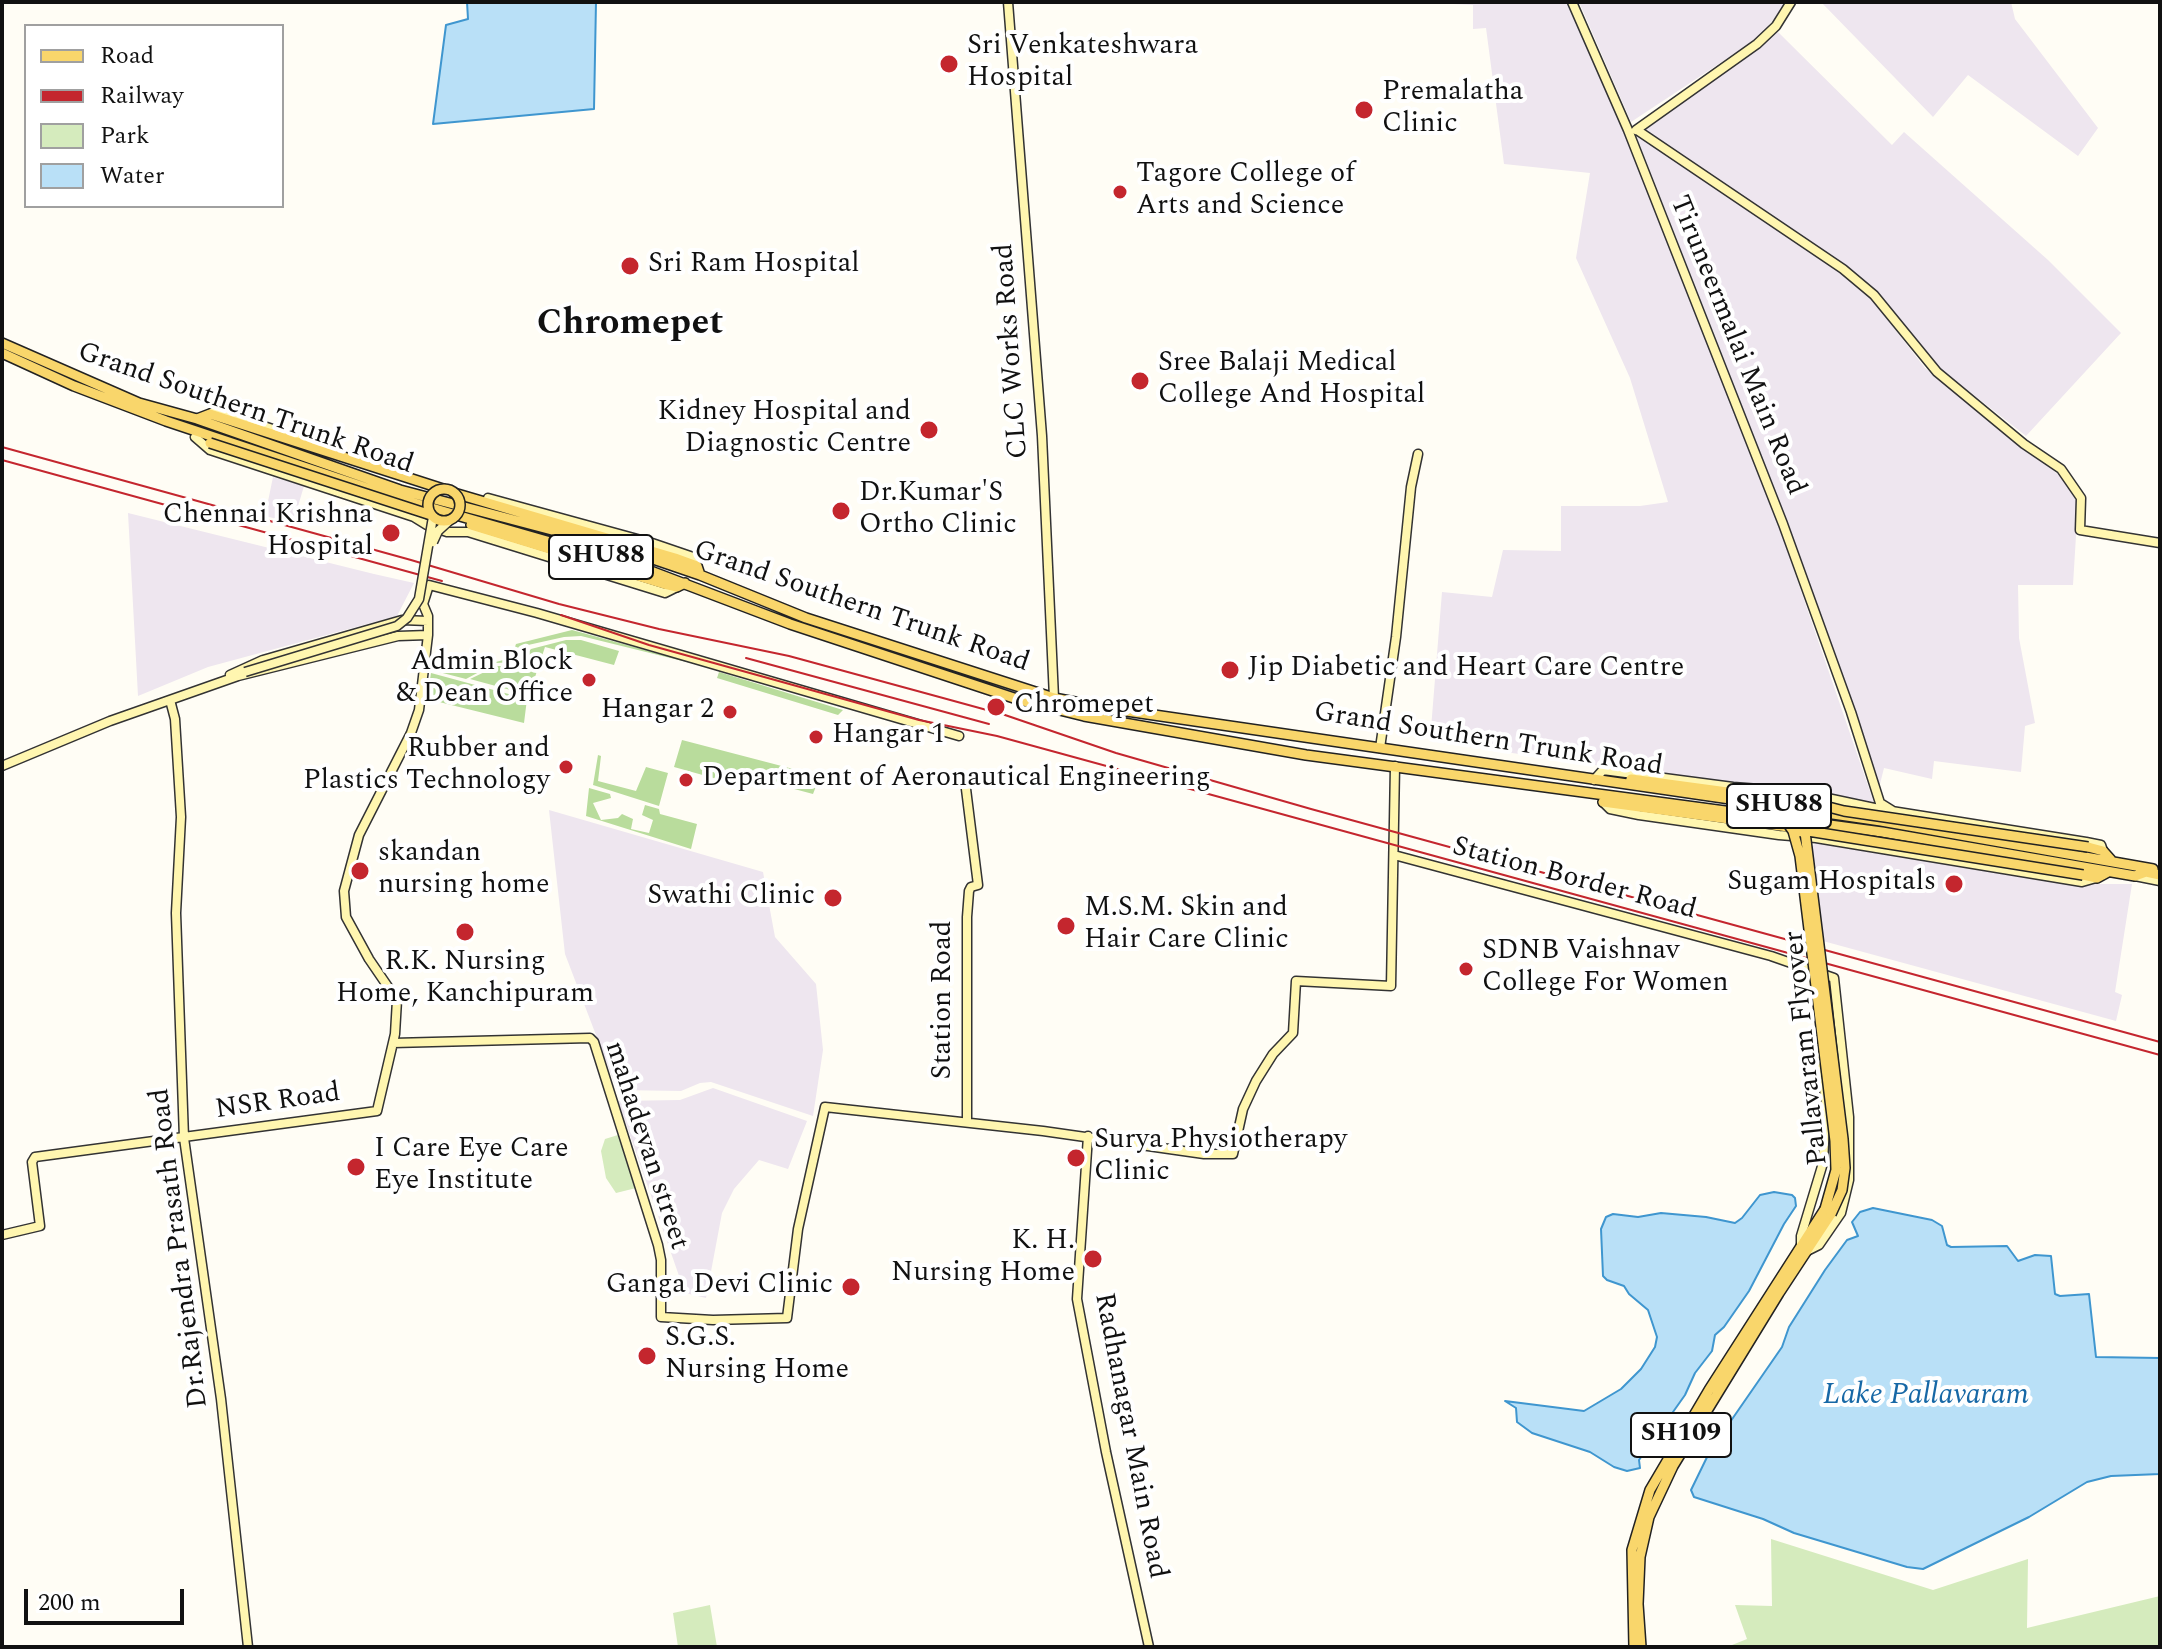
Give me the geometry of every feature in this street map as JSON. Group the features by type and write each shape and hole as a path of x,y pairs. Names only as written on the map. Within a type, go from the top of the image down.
{"main road":[{"name":"Grand Southern Trunk Road","path":"2,343 139,403 197,419 400,490 698,570 806,618 1054,698 1881,821 2111,860 2160,875"},
{"name":"Grand Southern Trunk Road","path":"2,353 193,434 681,585 1023,701 1091,718 1306,755 1542,785 1601,799 1882,832 2108,872 2135,876 2146,872 2160,875"},
{"path":"197,419 213,415 454,493 675,558 698,570"},
{"path":"193,434 210,443 440,521 450,520 664,584 681,585"},
{"path":"365,502 369,489"},
{"path":"432,516 428,501 433,492 443,489"},
{"path":"450,520 460,506 454,493"},
{"path":"1599,781 1613,776 1806,801 1844,811 2088,847 2103,851 2111,860"},
{"path":"1601,799 1621,805 2097,878 2108,872"},
{"name":"Pallavaram Flyover","path":"1794,801 1784,813 1802,871 1835,1141 1836,1170 1828,1211"},
{"name":"Pallavaram Flyover","path":"1804,1249 1842,1190 1845,1168 1806,831 1813,826 1817,817 1814,807 1806,801"},
{"path":"1964,862 1966,847"},
{"name":"SH109","path":"1634,1647 1632,1550 1650,1490 1701,1402 1804,1249"},
{"name":"SH109","path":"1641,1647 1638,1604 1640,1557 1649,1517 1673,1466 1804,1249"}],"street":[{"name":"CLC Works Road","path":"1008,2 1042,436 1054,698"},
{"name":"Tiruneermalai Main Road","path":"1572,2 1632,130 1783,524 1880,803 1906,818 1910,827"},
{"path":"1791,2 1776,26 1757,44 1632,130 1843,269 1874,295 1937,372 2024,444 2061,469 2081,498 2080,530 2160,543"},
{"path":"213,415 216,410 446,487 652,543 693,557 698,570"},
{"path":"193,434 210,450 414,517 447,532 468,532 665,593 681,585"},
{"path":"1380,748 1396,637 1411,487 1418,454"},
{"path":"2,766 58,740 170,700 191,688 397,626 407,618 419,599 430,548 432,516"},
{"path":"430,548 438,531 450,520"},
{"path":"393,1043 397,1000 346,917 344,891 359,835 411,733 419,710 428,635 428,618 423,604 431,584 959,736"},
{"path":"241,674 243,667 263,660 402,620 428,618"},
{"path":"241,674 398,636 428,635"},
{"name":"Dr.Rajendra Prasath Road","path":"170,700 175,719 181,817 176,913 184,1138 221,1399 248,1647"},
{"name":"Tiruneermalai Main Road","path":"1848,710 1879,809 1882,832 1879,848"},
{"path":"967,1122 1204,1154 1233,1154 1243,1109 1256,1081 1273,1054 1293,1033 1296,981 1391,986 1395,766"},
{"path":"1599,781 1603,770 1808,794 1829,801 2086,842 2101,845 2103,851"},
{"name":"Station Road","path":"966,789 978,885 969,891 967,917 967,1122"},
{"path":"1601,799 1610,809 1639,815 1792,832 2082,882 2097,878"},
{"name":"Station Border Road","path":"1394,855 1586,908 1667,926 1834,978 1849,1117 1849,1180 1841,1213 1819,1245 1804,1249"},
{"path":"1804,1249 1801,1236 1821,1173 1826,1120 1810,970"},
{"name":"mahadevan street","path":"393,1043 593,1040 658,1245 661,1317 713,1320 787,1318 798,1229 825,1107 967,1122"},
{"name":"NSR Road","path":"2,1235 40,1226 32,1162 35,1157 377,1111 393,1043"},
{"name":"Radhanagar Main Road","path":"1088,1136 1077,1299 1149,1647"}],"shaded area":[{"path":"1566,2 1629,139 1778,524 1875,806 1430,741 1442,592 1492,597 1503,550 1561,551 1561,506 1640,506 1668,502 1630,378 1576,258 1590,173 1504,164 1486,28 1473,29 1473,5 1432,3"},
{"path":"1579,2 1788,2 1758,38 1631,122"},
{"path":"1821,2 2011,2 2015,19 2098,128 2078,156 1968,75 1933,117"},
{"path":"1778,32 1892,145 1904,132 2048,260 2121,333 2026,436 1938,367 1862,278 1643,129"},
{"path":"1636,135 1865,291 1925,368 2059,475 2078,503 2073,585 2018,585 2019,638 2035,723 2025,726 2021,772 1934,761 1932,779 1884,768 1878,792 1785,516"},
{"path":"273,477 304,486 293,523 265,516"},
{"path":"128,513 414,583 397,616 208,667 138,696"},
{"path":"549,810 763,872 775,937 816,984 823,1050 813,1116 711,1082 681,1091 617,1090 565,954"},
{"path":"1819,839 2083,884 2132,884 2115,992 2122,995 2116,1021 1823,941 1812,847"},
{"path":"713,1088 807,1121 788,1169 759,1160 734,1189 722,1213 706,1298 685,1293 618,1101 680,1100"}],"green space":[{"path":"572,630 715,669 581,636 528,645 516,662 496,663 466,679 431,670 433,661 469,669 511,658 516,644"},
{"path":"566,640 581,640 619,651 614,665 545,647 529,695 470,679 497,666 517,666 531,649"},
{"path":"719,672 843,710 838,715 717,678"},
{"path":"431,673 527,699 524,723 427,699"},
{"path":"682,740 820,776 813,794 723,770 720,779 717,779 674,767"},
{"path":"598,755 601,756 598,781 636,791 646,767 668,773 659,806 593,785"},
{"path":"589,788 610,794 611,798 593,803 601,820 618,818 622,814 633,819 631,829 649,833 653,820 642,815 645,805 659,809 660,814 697,824 691,849 586,816"},
{"path":"618,1135 636,1188 616,1193 606,1178 601,1151 605,1139"},
{"path":"1771,1539 1933,1590 2028,1559 2027,1628 2160,1596 2160,1647 1727,1647 1747,1639 1735,1605 1772,1606"},
{"path":"710,1605 717,1647 678,1647 673,1613"}],"water":[{"path":"467,2 596,2 594,109 433,124 446,25 468,19"},
{"path":"1774,1192 1792,1195 1796,1206 1749,1291 1715,1335 1712,1351 1695,1373 1685,1395 1639,1460 1640,1468 1627,1471 1614,1467 1590,1452 1532,1433 1517,1422 1516,1408 1505,1401 1584,1411 1621,1389 1641,1369 1655,1347 1657,1337 1648,1310 1624,1286 1603,1276 1601,1229 1606,1217 1613,1214 1638,1217 1661,1213 1735,1223 1760,1195"},
{"name":"Lake Pallavaram","path":"1873,1208 1932,1220 1942,1226 1947,1245 1951,1247 2007,1246 2018,1261 2035,1255 2051,1256 2055,1294 2089,1294 2096,1357 2160,1358 2160,1474 2111,1476 2087,1482 2029,1517 1923,1569 1794,1533 1763,1519 1694,1497 1691,1490 1710,1451 1782,1347 1789,1327 1825,1270 1847,1240 1858,1236 1852,1222 1860,1212"}],"railway":[{"path":"2,447 559,604 789,656 1005,715 1116,753 1311,809 2160,1042"},
{"path":"2,460 442,581"},
{"path":"561,615 649,645 919,720 997,736 2160,1055"},
{"path":"746,658 989,724"}],"place":[{"name":"Sri Venkateshwara Hospital","path":"949,64"},
{"name":"Premalatha Clinic","path":"1364,110"},
{"name":"Tagore College of Arts and Science","path":"1120,192"},
{"name":"Sri Ram Hospital","path":"630,266"},
{"name":"Sree Balaji Medical College And Hospital","path":"1140,381"},
{"name":"Kidney Hospital and Diagnostic Centre","path":"929,430"},
{"name":"Dr.Kumar'S Ortho Clinic","path":"841,511"},
{"name":"Chennai Krishna Hospital","path":"391,533"},
{"name":"Jip Diabetic and Heart Care Centre","path":"1230,670"},
{"name":"Admin Block & Dean Office","path":"589,680"},
{"name":"Chromepet","path":"996,707"},
{"name":"Hangar 2","path":"730,712"},
{"name":"Hangar 1","path":"816,737"},
{"name":"Rubber and Plastics Technology","path":"566,767"},
{"name":"Department of Aeronautical Engineering","path":"686,780"},
{"name":"skandan nursing home","path":"360,871"},
{"name":"Sugam Hospitals","path":"1954,884"},
{"name":"Swathi Clinic","path":"833,898"},
{"name":"M.S.M. Skin and Hair Care Clinic","path":"1066,926"},
{"name":"R.K. Nursing Home, Kanchipuram","path":"465,932"},
{"name":"SDNB Vaishnav College For Women","path":"1466,969"},
{"name":"Surya Physiotherapy Clinic","path":"1076,1158"},
{"name":"I Care Eye Care Eye Institute","path":"356,1167"},
{"name":"K. H. Nursing Home","path":"1093,1259"},
{"name":"Ganga Devi Clinic","path":"851,1287"},
{"name":"S.G.S. Nursing Home","path":"647,1356"}],"district":[{"name":"Chromepet","path":"630,326"}]}
